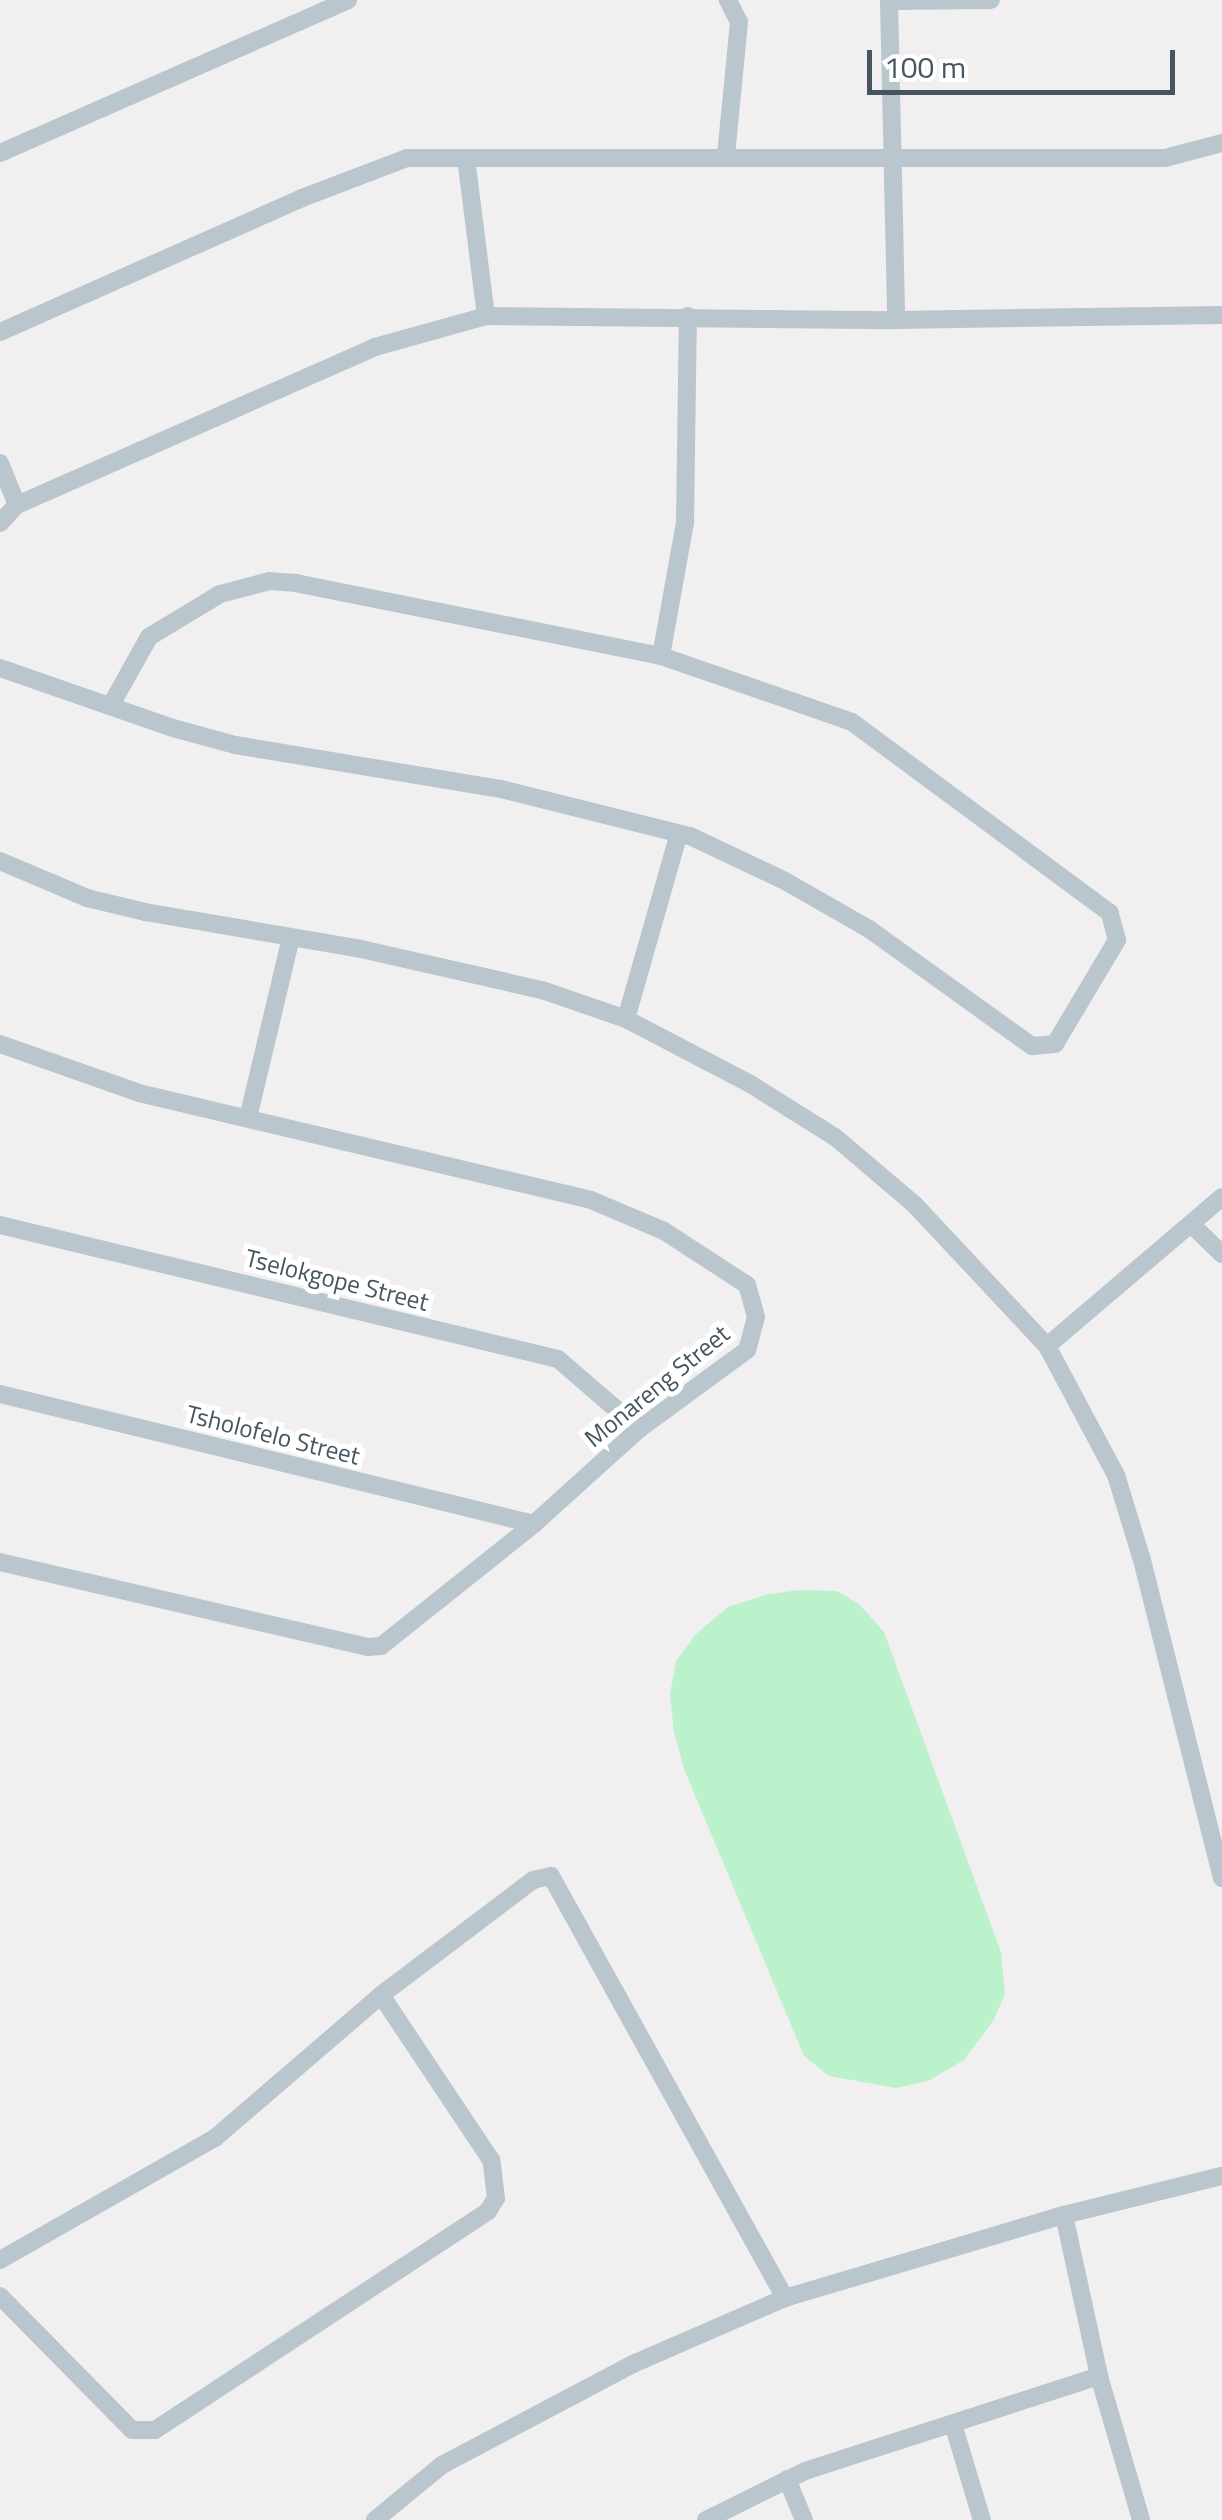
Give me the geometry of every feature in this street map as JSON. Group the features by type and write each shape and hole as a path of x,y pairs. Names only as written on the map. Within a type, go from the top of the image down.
{"street":[{"path":"0,153 348,0"},
{"path":"726,155 740,22 728,0"},
{"path":"896,320 889,1 991,0"},
{"path":"0,332 382,164 407,158 1165,158 1222,143"},
{"path":"466,158 486,316"},
{"path":"0,522 17,506 384,344 486,316 896,320 1222,315"},
{"path":"661,656 684,524 688,316"},
{"path":"0,462 17,506"},
{"path":"0,668 173,728 235,745 434,775 679,833 785,880 868,930 1032,1046 1056,1044 1116,940 1110,913 852,722 661,656 297,582 270,581 220,594 149,637 111,704"},
{"path":"626,1019 679,833"},
{"path":"0,861 87,898 361,948 542,990 626,1019 752,1085 835,1137 914,1204 1047,1346 1116,1476 1142,1560 1222,1878"},
{"path":"248,1118 291,938"},
{"name":"Monareng Street","path":"0,1044 139,1093 592,1200 664,1231 747,1285 756,1317 747,1350 639,1430 534,1524 391,1641 368,1647 0,1562"},
{"path":"1047,1346 1222,1197"},
{"path":"1191,1224 1222,1254"},
{"name":"Tselokgope Street","path":"0,1225 558,1359 639,1430"},
{"name":"Tsholofelo Street","path":"0,1394 534,1524"},
{"path":"0,2260 216,2138 381,1995 532,1880 551,1876 557,1880 785,2298"},
{"path":"0,2296 132,2430 155,2430 488,2211 496,2198 491,2160 381,1995"},
{"path":"374,2520 442,2465 633,2364 785,2298 1064,2216 1222,2176"},
{"path":"1064,2216 1100,2376 1141,2520"},
{"path":"706,2520 787,2478 1100,2376"},
{"path":"952,2424 982,2520"},
{"path":"787,2478 804,2520"}],"green space":[{"path":"837,1591 860,1605 884,1632 1001,1952 1005,1994 993,2021 964,2060 930,2080 896,2088 829,2076 804,2056 684,1769 674,1732 670,1694 676,1661 696,1634 728,1607 768,1594"}]}
